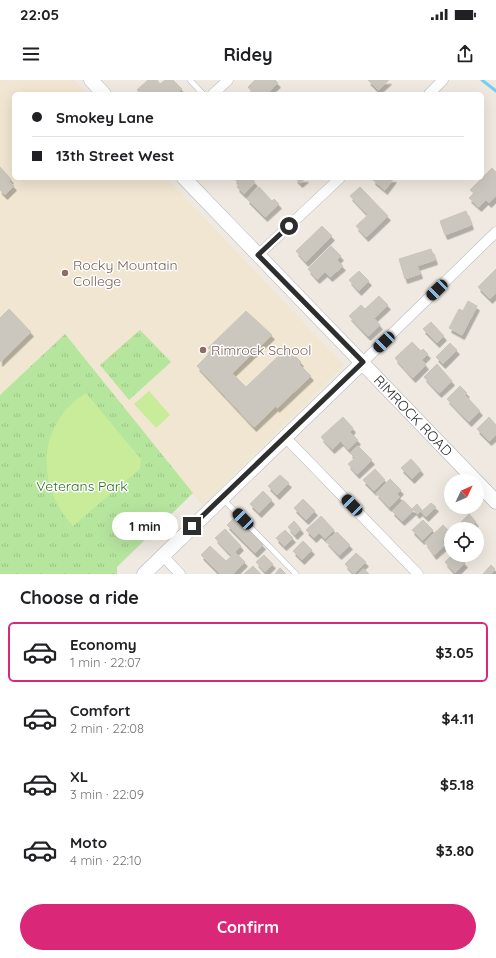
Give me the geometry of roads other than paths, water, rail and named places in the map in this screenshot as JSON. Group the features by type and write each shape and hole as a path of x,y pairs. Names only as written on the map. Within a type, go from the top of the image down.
{"main road":[{"path":"91,80 102,92"},
{"name":"RIMROCK ROAD","path":"186,180 363,362 468,474"},
{"path":"144,574 363,362"},
{"name":"RIMROCK ROAD","path":"484,490 496,502"}],"street":[{"path":"215,92 228,80"},
{"path":"431,92 444,80"},
{"path":"258,255 338,180"},
{"path":"363,362 494,239"},
{"path":"285,437 418,574"},
{"path":"162,556 180,574"}],"lane":[{"path":"190,80 201,92"},
{"path":"222,497 296,574"}],"waterway":[{"path":"482,80 496,91"}],"place":[{"name":"Rocky Mountain College","path":"65,273"},
{"name":"Rimrock School","path":"203,350"}],"park label":[{"name":"Veterans Park","path":"82,486"}]}
